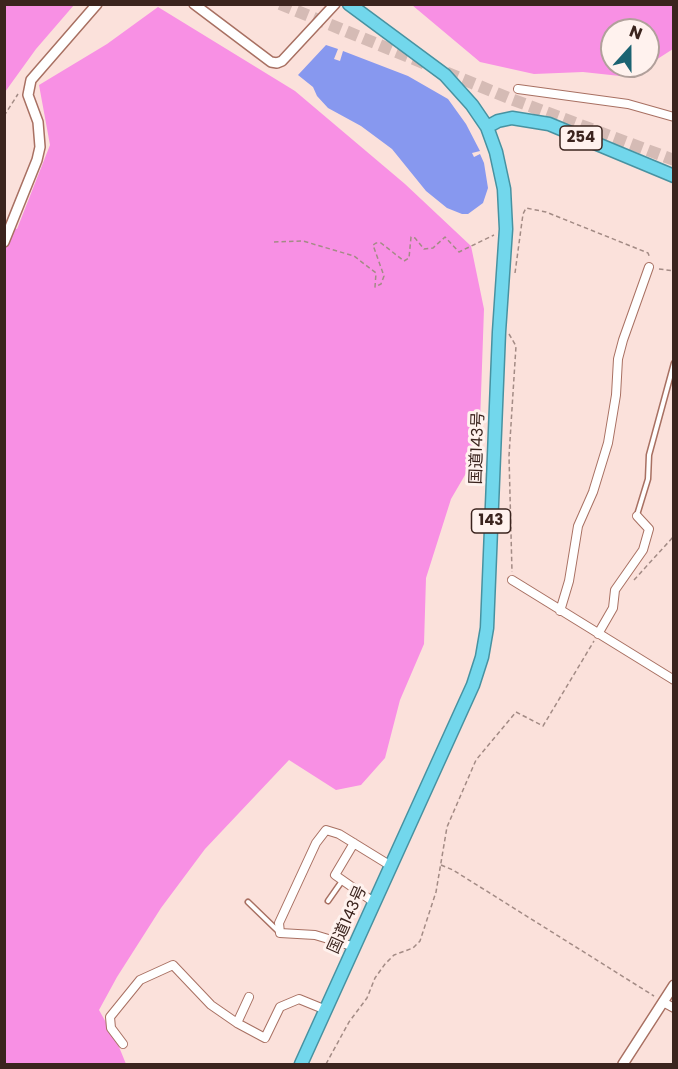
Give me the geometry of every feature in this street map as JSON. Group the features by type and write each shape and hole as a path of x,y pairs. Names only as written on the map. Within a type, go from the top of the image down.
{"highway":[{"name":"国道143号","path":"301,1065 473,685 482,657 487,627 504,276 506,230 504,189 487,127 466,97 445,75 349,4"},
{"name":"254","path":"487,127 498,121 512,118 549,124 674,176"}],"street":[{"path":"4,242 37,160 40,147 38,122 28,95 31,80 98,4"},
{"path":"194,4 271,62 277,63 282,61 335,4"},
{"path":"518,89 628,105 674,117"},
{"path":"560,611 569,581 578,526 593,492 609,443 616,395 618,359 623,339 649,267"},
{"path":"598,634 613,608 615,590 643,550 649,529 637,516"},
{"path":"512,580 674,680"},
{"path":"355,947 315,935 280,933 279,924 316,843 326,830 339,834 391,866"},
{"path":"354,843 335,875 375,903"},
{"path":"123,1044 111,1028 110,1017 140,980 173,965 211,1005 237,1023 265,1038 280,1007 299,999 326,1010"},
{"path":"623,1065 674,985"},
{"path":"237,1023 249,997"},
{"path":"663,1002 674,1008"}],"lane":[{"path":"637,516 648,479 649,455 674,363"},
{"path":"328,901 343,881"},
{"path":"248,902 280,933"}],"path":[{"path":"46,4 51,4"},
{"path":"4,116 15,97 31,80"},
{"path":"504,276 513,276 516,271 523,214 526,208 546,212 648,253 651,260 649,267 674,271"},
{"path":"274,242 303,241 354,256 376,273 375,287 381,284 384,276 373,245 376,243 381,243 404,261 409,258 411,237 415,238 424,249 432,248 446,237 459,252 506,230"},
{"path":"500,332 511,334 516,346 509,456 512,580"},
{"path":"629,585 674,536"},
{"path":"326,1065 349,1022 367,998 375,978 385,964 394,955 413,948 420,941 436,892 447,827 476,760 516,712 543,726 598,634"},
{"path":"440,865 453,870 663,1002"}],"shaded area":[{"path":"5,4 74,5 36,49 5,92"},
{"path":"412,5 673,5 673,49 660,57 660,18 600,18 600,74 583,72 534,74 480,62"},
{"path":"158,7 295,91 405,184 471,246 484,309 479,451 451,499 426,578 424,644 400,700 385,758 361,785 336,790 289,760 205,849 161,908 99,1010 126,1064 5,1064 4,223 17,229 50,145 39,85 107,44"}],"water":[{"path":"326,45 338,49 334,59 340,61 343,51 408,76 448,99 466,124 480,151 472,153 474,157 480,154 484,163 488,188 483,203 468,214 447,208 426,191 392,149 361,126 328,108 317,96 313,87 298,75"}],"tunnel":[{"path":"280,4 511,99 674,160"}]}
